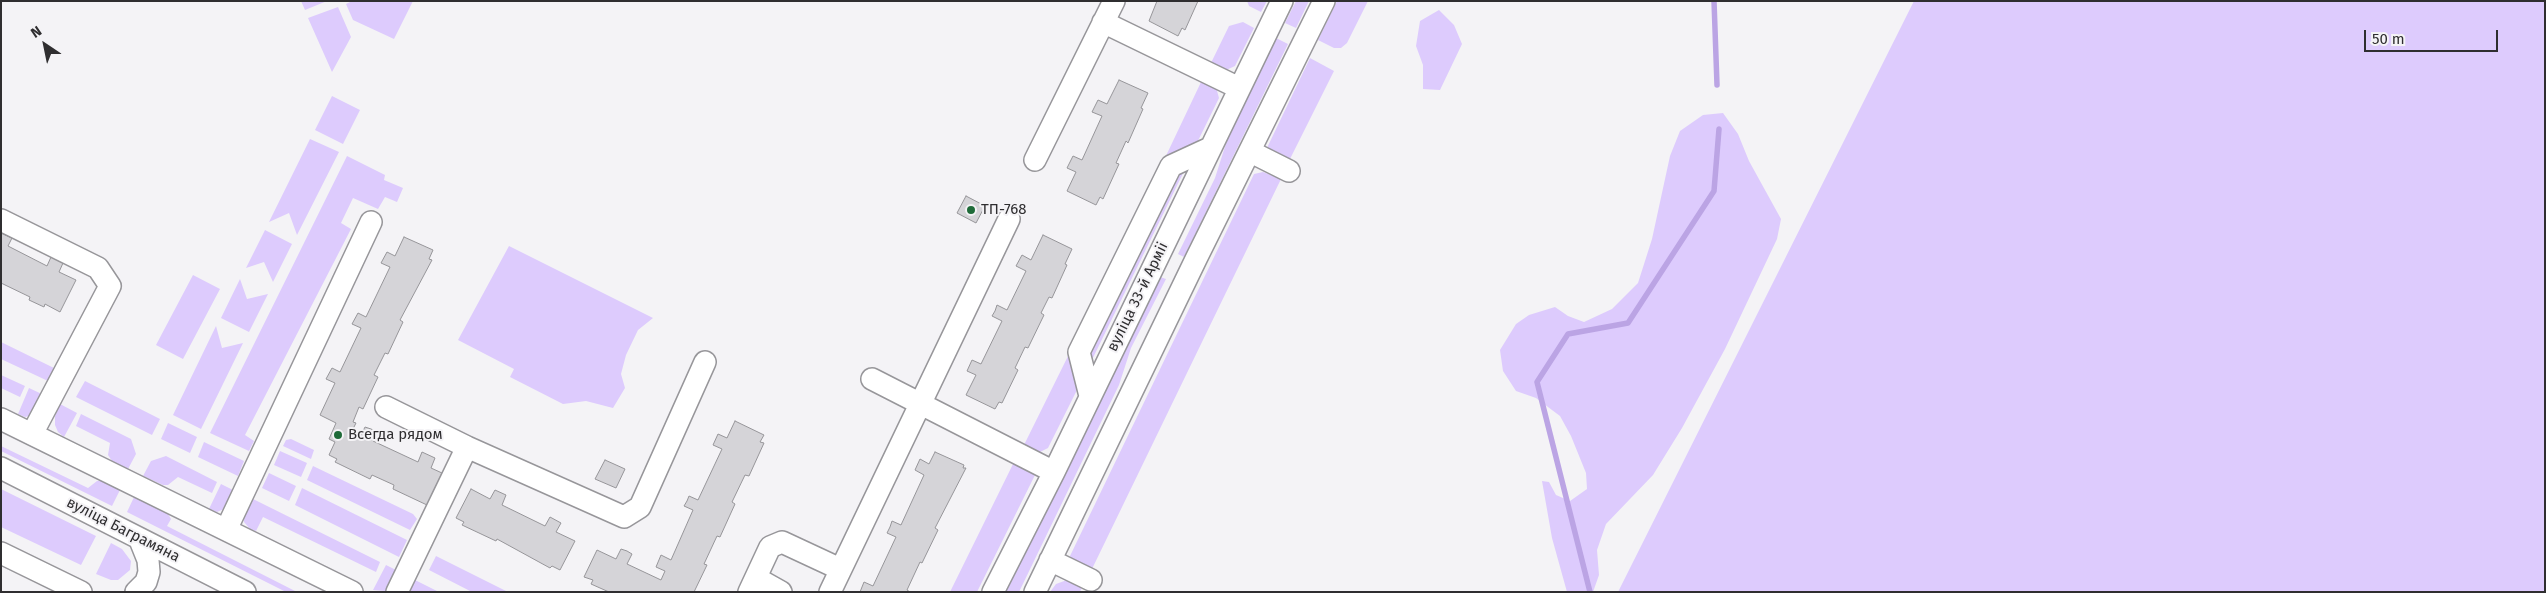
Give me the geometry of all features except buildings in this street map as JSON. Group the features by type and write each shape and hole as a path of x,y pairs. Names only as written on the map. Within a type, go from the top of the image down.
{"street":[{"path":"1035,160 1114,1"},
{"name":"вуліца 33-й Арміі","path":"992,592 1054,472 1282,1"},
{"path":"1035,592 1197,257 1251,152 1324,1"},
{"path":"1103,22 1239,88"},
{"path":"1090,396 1079,352 1171,166 1210,148"},
{"path":"1251,152 1289,172"},
{"path":"830,592 1009,219"},
{"path":"1,220 98,268 110,286 32,434"},
{"path":"226,530 371,222"},
{"path":"1167,240 1166,252 1176,262 1187,263 1197,257"},
{"path":"1147,279 1157,272 1169,273 1178,282 1178,296"},
{"path":"386,407 624,517 640,507 705,362"},
{"path":"872,379 1054,472"},
{"path":"1,419 352,592"},
{"path":"398,592 467,446"},
{"name":"вуліца Баграмяна","path":"1,468 243,592"},
{"path":"136,592 146,582 149,572 148,560 140,540"},
{"path":"781,592 753,585 770,547 782,542 840,569"},
{"path":"1,553 81,592"},
{"path":"1050,560 1090,580"}],"shaded area":[{"path":"301,1 327,1 305,10"},
{"path":"352,1 413,1 394,39 353,20 346,4"},
{"path":"1247,1 1267,1 1261,12 1249,6"},
{"path":"1296,1 1309,1 1296,28 1285,23"},
{"path":"1337,1 1368,1 1347,43 1341,48 1334,48 1318,40"},
{"path":"1914,1 2545,1 2545,592 1618,592"},
{"path":"338,7 351,37 332,72 308,18"},
{"path":"1439,10 1454,25 1462,44 1440,90 1423,89 1423,65 1416,46 1420,21"},
{"path":"1243,22 1254,28 1235,66 1224,71 1210,65 1229,26"},
{"path":"1276,38 1288,44 1184,257 1178,254 1215,178 1229,134"},
{"path":"1310,58 1334,71 1289,161 1266,150"},
{"path":"1202,80 1216,87 1219,98 1193,151 1164,160"},
{"path":"332,96 360,110 343,144 315,130"},
{"path":"1723,113 1738,134 1749,161 1781,219 1777,239 1725,349 1682,428 1653,475 1606,524 1597,550 1599,575 1593,592 1567,592 1552,538 1542,481 1549,482 1556,495 1570,501 1587,489 1586,473 1571,436 1560,416 1536,398 1516,391 1503,371 1500,350 1516,324 1529,315 1555,307 1568,316 1584,322 1612,309 1638,283 1652,239 1670,156 1680,131 1703,115"},
{"path":"310,139 339,152 297,235 289,213 269,222"},
{"path":"347,156 385,175 384,180 403,188 397,202 385,197 378,209 353,198 341,223 351,229 245,435 254,441 249,451 210,433"},
{"path":"1188,163 1088,368 1085,356 1179,168"},
{"path":"1263,172 1281,179 1091,571 1075,565 1070,556 1254,174"},
{"path":"265,230 292,244 273,282 264,262 246,268"},
{"path":"509,246 653,318 638,330 626,355 621,374 625,388 613,408 586,401 563,404 510,377 514,369 458,340"},
{"path":"193,275 220,289 183,359 156,345"},
{"path":"1160,277 1166,279 1131,348 1119,385 1019,592 1006,592"},
{"path":"240,279 247,299 268,294 249,332 221,318"},
{"path":"216,326 222,348 243,343 201,429 173,415"},
{"path":"1,342 54,368 48,381 1,359"},
{"path":"1072,348 1081,382 1048,448 1040,452 1024,445"},
{"path":"1,375 25,386 20,397 1,388"},
{"path":"85,381 160,419 152,435 76,397"},
{"path":"29,388 46,396 33,415 25,417 18,414"},
{"path":"60,404 77,413 64,437 58,432 55,425 55,416"},
{"path":"81,414 131,439 136,454 128,469 112,461 108,455 110,443 76,426"},
{"path":"168,423 197,437 190,453 161,439"},
{"path":"291,439 314,450 311,459 283,446 286,440"},
{"path":"204,442 244,461 238,476 198,457"},
{"path":"1,446 88,488 97,481 106,480 121,488 112,506 1,451"},
{"path":"280,451 307,463 301,477 274,465"},
{"path":"166,456 217,482 212,493 178,477 168,485 163,485 143,476 151,461"},
{"path":"1015,460 1028,465 1035,475 977,592 950,592"},
{"path":"313,466 413,514 417,519 410,530 307,480"},
{"path":"269,473 296,486 289,501 262,488"},
{"path":"221,484 235,491 224,509 217,512 209,509"},
{"path":"302,488 407,540 399,557 295,505"},
{"path":"1,489 96,536 81,565 1,527"},
{"path":"135,495 165,509 171,519 167,526 297,592 286,592 127,512"},
{"path":"251,498 380,562 376,572 263,517 256,531 250,529 244,522 243,512"},
{"path":"111,543 122,549 131,561 130,570 118,580 111,580 96,574"},
{"path":"436,556 508,592 472,592 429,570"},
{"path":"386,565 398,571 386,591 373,590"},
{"path":"413,579 439,592 407,592"},
{"path":"1067,580 1082,587 1080,592 1050,592 1056,584"}],"waterway":[{"path":"1714,1 1717,85"},
{"path":"1590,592 1537,382 1568,334 1628,323 1714,191 1719,129"}],"place":[{"name":"ТП-768","path":"971,210"},
{"name":"Всегда рядом","path":"338,435"}]}
